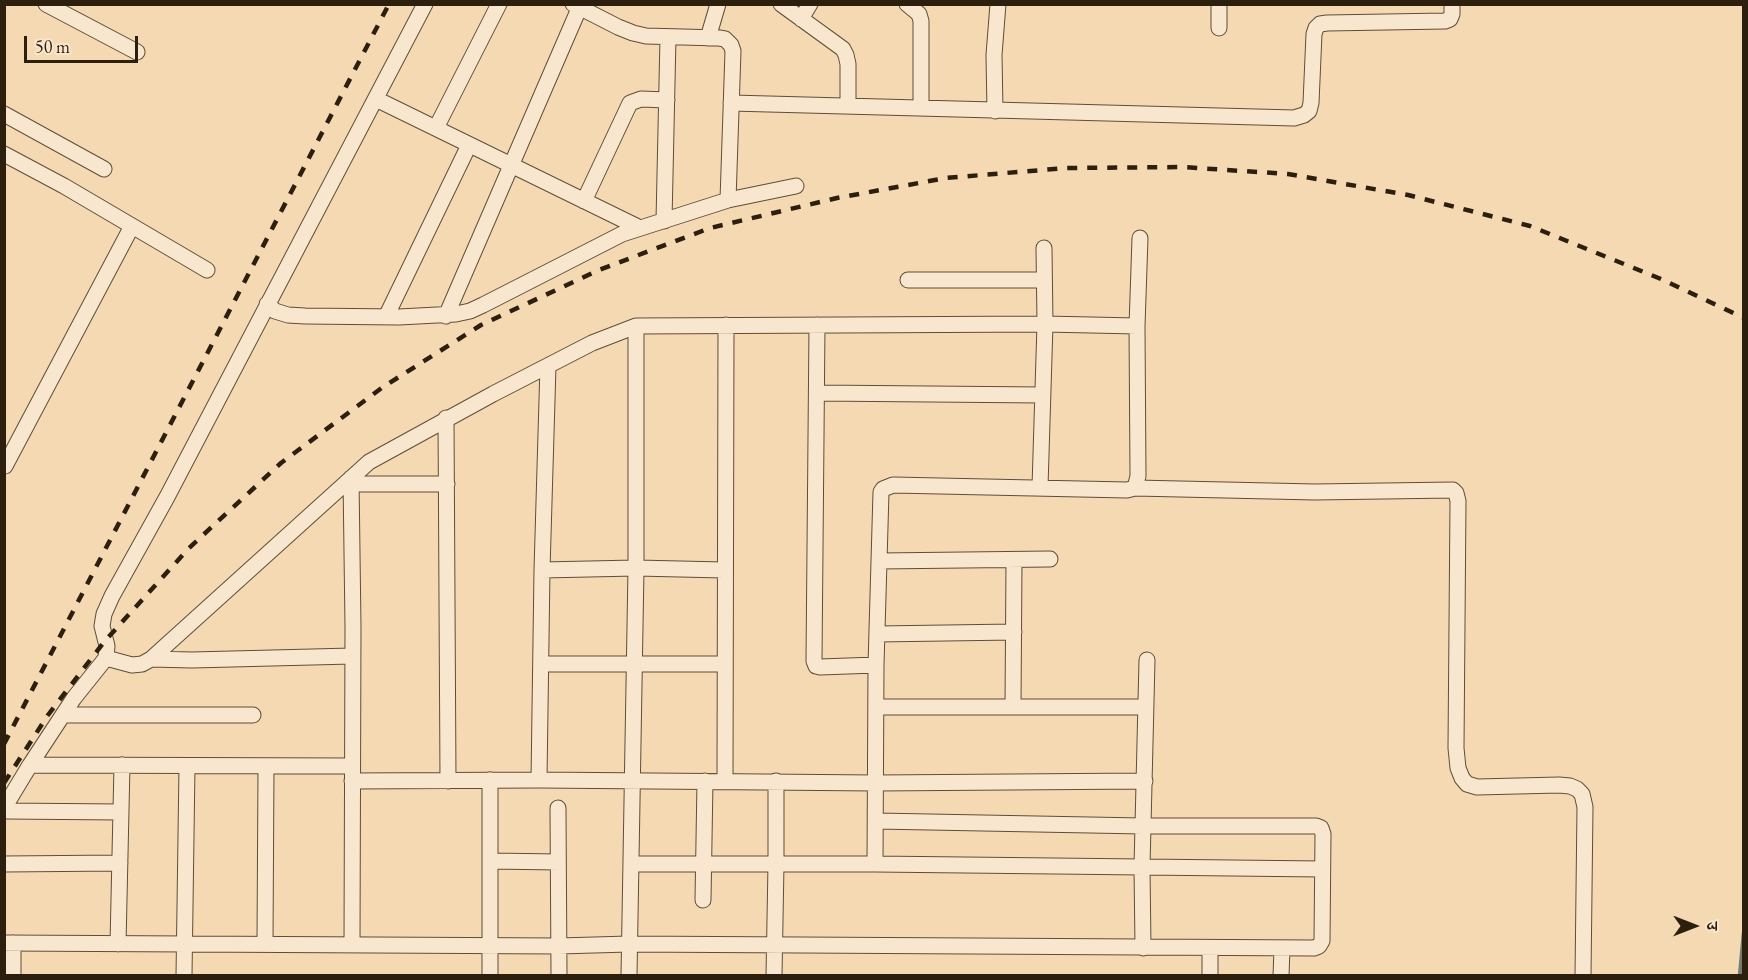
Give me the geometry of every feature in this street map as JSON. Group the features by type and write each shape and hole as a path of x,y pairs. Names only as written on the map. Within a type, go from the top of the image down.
{"street":[{"path":"46,4 137,52"},
{"path":"121,812 4,809 63,715 106,658 107,646 102,626 104,614 425,4"},
{"path":"436,128 499,4"},
{"path":"708,38 718,4"},
{"path":"781,4 843,49 846,55 848,106"},
{"path":"801,19 810,4"},
{"path":"907,4 919,14 921,21 921,108"},
{"path":"995,111 994,55 998,4"},
{"path":"1219,4 1219,28"},
{"path":"731,103 1293,118 1309,111 1314,34 1320,24 1445,21 1450,19 1452,4"},
{"path":"446,316 578,6 633,33 646,36 724,39 731,45 733,51 728,200"},
{"path":"664,221 668,37"},
{"path":"376,99 640,228"},
{"path":"584,201 630,103 641,99 667,100"},
{"path":"4,114 104,170"},
{"path":"386,317 470,145"},
{"path":"4,154 64,186 207,270"},
{"path":"267,304 288,315 305,316 446,316 470,311 622,234 728,200 796,186"},
{"path":"5,466 132,226"},
{"path":"1135,488 1138,476 1137,326 1140,238"},
{"path":"1040,487 1045,324 1044,248"},
{"path":"909,280 1044,280"},
{"path":"106,658 132,665 142,664 151,659 351,481 369,462 446,418 592,343 636,326 1045,324 1137,326"},
{"path":"724,780 726,325"},
{"path":"817,325 814,661 816,666 820,667 876,665"},
{"path":"629,975 635,664 636,326"},
{"path":"539,780 548,366"},
{"path":"817,393 1043,395"},
{"path":"446,418 447,781"},
{"path":"351,481 447,484"},
{"path":"351,481 352,944"},
{"path":"875,864 876,665 881,492 888,486 1315,492 1453,490 1458,501 1456,748 1458,768 1467,784 1477,787 1559,785 1570,786 1582,794 1585,807 1583,975"},
{"path":"879,561 1050,559"},
{"path":"1013,707 1014,560"},
{"path":"542,570 636,568 724,570"},
{"path":"877,634 1014,632"},
{"path":"151,659 352,656"},
{"path":"1143,948 1142,867 1147,660"},
{"path":"542,664 724,664"},
{"path":"876,707 1146,707"},
{"path":"63,715 253,715"},
{"path":"30,765 266,766 447,781 724,780 876,783 1145,781"},
{"path":"118,944 122,765"},
{"path":"184,975 187,766"},
{"path":"265,944 266,766"},
{"path":"490,780 490,975"},
{"path":"703,900 705,781"},
{"path":"774,975 776,781"},
{"path":"558,808 559,975"},
{"path":"13,975 9,943 1314,948 1322,941 1323,834 1321,828 1316,826 1143,826 876,821"},
{"path":"491,861 558,862"},
{"path":"4,864 120,863"},
{"path":"631,864 1322,869"},
{"path":"1210,948 1210,975"},
{"path":"1281,975 1282,948"}],"waterway":[{"path":"1740,976 1744,933"}],"railway":[{"path":"4,744 389,4"},
{"path":"4,783 48,715 104,642 189,548 281,463 383,387 481,325 599,270 710,228 837,198 946,178 1066,168 1182,167 1288,174 1408,195 1530,226 1661,279 1744,318"}]}
